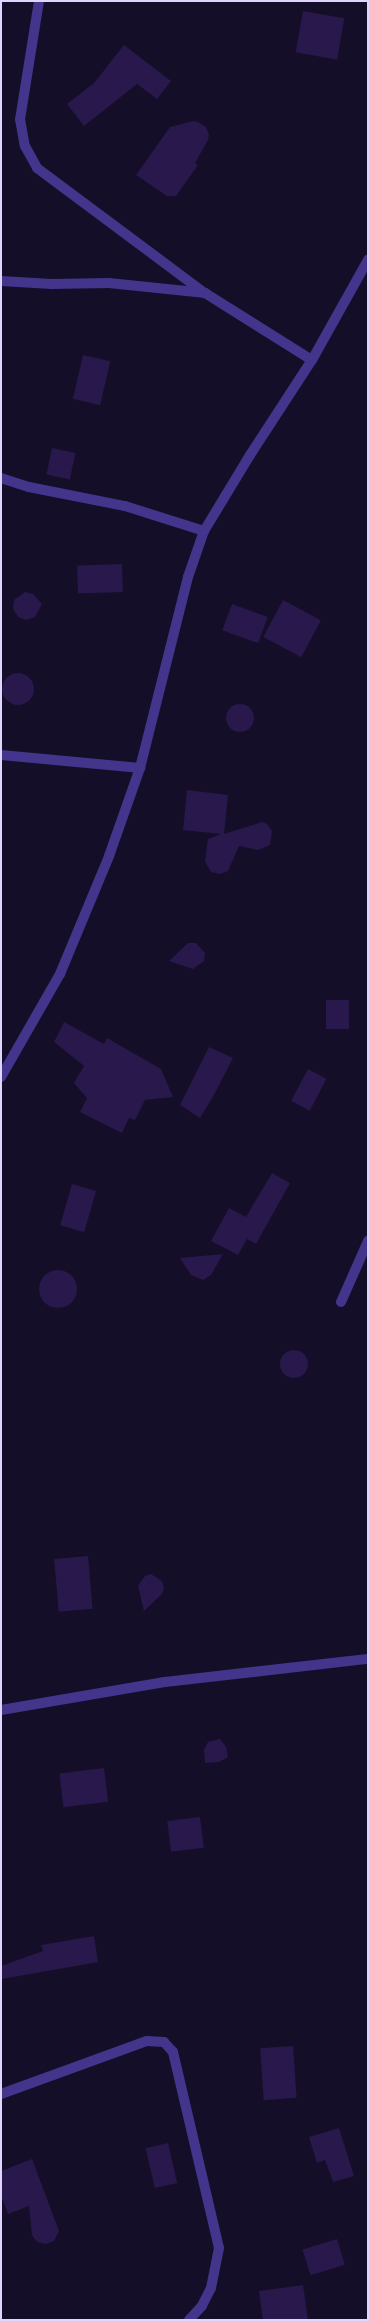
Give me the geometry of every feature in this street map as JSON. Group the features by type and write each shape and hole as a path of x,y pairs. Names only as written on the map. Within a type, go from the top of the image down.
{"street":[{"path":"39,1 20,119 25,146 38,168 205,293 312,360"},
{"path":"1,1077 60,974 109,856 140,768 188,577 204,531 250,455 312,360 368,260"},
{"path":"1,281 52,284 109,283 205,293"},
{"path":"1,478 29,486 125,506 204,531"},
{"path":"1,755 140,768"},
{"path":"342,1302 368,1241"},
{"path":"1,1710 165,1682 368,1659"},
{"path":"1,2094 147,2042 164,2042 173,2052 219,2248 211,2288 202,2306 189,2320"}],"building":[{"path":"303,11 344,18 337,60 296,52"},
{"path":"124,45 171,81 157,99 137,84 84,126 67,104 94,83"},
{"path":"193,121 206,127 209,135 208,140 195,163 198,165 176,196 167,196 136,175 170,127"},
{"path":"83,355 110,361 100,405 73,399"},
{"path":"52,448 75,453 70,479 46,474"},
{"path":"122,564 123,592 78,594 77,566"},
{"path":"25,592 33,594 42,604 35,617 26,620 18,617 13,609 14,600"},
{"path":"283,600 321,620 301,657 263,637"},
{"path":"232,604 268,617 258,643 222,630"},
{"path":"15,673 21,673 31,680 34,689 33,695 27,702 21,705 15,705 5,698 2,692 2,686 9,676"},
{"path":"240,704 250,708 254,718 250,728 240,732 230,728 226,718 230,708"},
{"path":"187,790 228,795 224,834 262,822 267,824 272,831 270,845 258,850 239,846 228,871 220,874 211,872 205,861 208,839 221,834 183,830"},
{"path":"188,943 196,943 205,953 204,961 193,969 169,961"},
{"path":"326,1000 349,1000 349,1029 326,1029"},
{"path":"64,1022 104,1044 107,1038 161,1069 173,1097 145,1100 135,1120 129,1118 122,1133 80,1112 87,1098 74,1083 84,1066 54,1042"},
{"path":"209,1047 233,1058 200,1118 180,1105"},
{"path":"308,1069 327,1079 310,1111 291,1101"},
{"path":"272,1173 290,1183 256,1244 247,1239 238,1255 211,1241 229,1208 246,1217"},
{"path":"72,1184 96,1191 84,1232 60,1225"},
{"path":"223,1254 211,1275 203,1280 191,1275 180,1258"},
{"path":"54,1270 62,1270 72,1275 76,1282 76,1296 72,1303 62,1308 54,1308 44,1303 42,1300 39,1293 39,1285 44,1275 47,1273"},
{"path":"294,1350 304,1354 308,1364 304,1374 294,1378 284,1374 280,1364 284,1354"},
{"path":"88,1556 93,1609 59,1612 54,1559"},
{"path":"151,1574 162,1581 164,1588 162,1594 144,1611 138,1586 145,1576"},
{"path":"220,1739 226,1747 228,1757 219,1762 205,1763 204,1750 208,1742"},
{"path":"104,1768 108,1802 63,1807 59,1773"},
{"path":"200,1817 204,1848 171,1852 167,1821"},
{"path":"94,1936 98,1962 2,1979 1,1966 43,1951 41,1945"},
{"path":"293,2046 297,2098 264,2100 260,2048"},
{"path":"339,2128 354,2176 333,2182 325,2160 317,2163 309,2137"},
{"path":"168,2143 177,2183 155,2188 146,2148"},
{"path":"32,2159 59,2231 54,2241 46,2244 37,2242 32,2235 29,2206 8,2214 1,2195 1,2171"},
{"path":"337,2239 345,2265 310,2275 303,2250"},
{"path":"303,2285 308,2320 263,2320 259,2291"}]}
